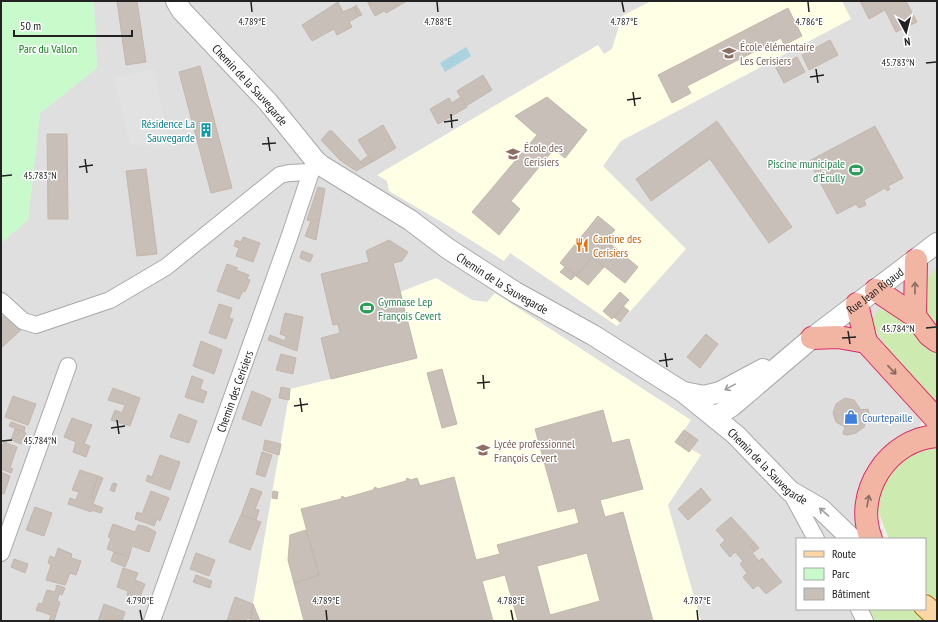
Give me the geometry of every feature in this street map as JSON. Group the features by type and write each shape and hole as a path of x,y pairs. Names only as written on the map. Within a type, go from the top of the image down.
{"highway":[{"path":"915,316 916,260"},
{"path":"876,290 915,316 929,334 937,341"},
{"path":"857,304 866,342 937,420"},
{"path":"812,338 838,337 866,342"},
{"path":"871,538 866,515 868,496 877,474 892,456 903,448 921,439 937,436"}],"street":[{"name":"Chemin de la Sauvegarde","path":"176,1 182,11 268,102 313,166 410,220 447,248 515,292 593,335 683,392 736,435 790,491 822,509 851,538"},
{"path":"1,301 22,321 36,325 110,300 166,267 280,175 313,166"},
{"name":"Chemin des Cerisiers","path":"152,621 313,166"},
{"name":"Rue Jean Rigaud","path":"715,417 732,406 812,338 937,243"},
{"name":"Rue Jean Rigaud","path":"683,392 704,396 720,392 766,367 812,338"},
{"path":"1,553 68,366"},
{"path":"790,491 815,538"}],"shaded area":[{"path":"94,1 937,1 937,395 858,538 796,538 796,610 865,610 870,621 1,621 1,243 28,220 40,113 97,68"},
{"name":"École des Cerisiers","path":"651,1 842,1 851,19 621,141 603,166 686,249 617,326 510,253 504,261 389,191 387,181 377,175 598,45 604,54 612,49 622,16"},
{"path":"154,69 170,149 130,144 114,78"},
{"name":"Lycée professionnel François Cevert","path":"436,278 472,300 487,302 495,293 691,420 676,442 689,452 691,449 701,455 668,505 701,621 260,621 253,604 290,389 417,358 400,292"}],"green space":[{"name":"Parc du Vallon","path":"1,1 94,1 97,68 40,113 28,220 1,243"},
{"path":"937,268 937,329 935,329 923,304 922,290 929,276"},
{"path":"879,309 898,314 923,342 937,350 937,408 892,355 870,322"},
{"path":"927,446 937,447 937,601 926,592 926,538 889,538 874,501 887,469"},
{"path":"865,610 918,610 929,621 870,621"}],"water":[{"path":"466,47 471,56 445,72 440,63"}],"building":[{"path":"117,1 137,1 146,62 126,65"},
{"path":"367,1 407,1 386,13 384,11 375,16"},
{"path":"860,1 906,1 917,22 896,32 885,10 869,19"},
{"path":"338,2 343,12 354,7 359,16 349,22 352,27 337,35 334,29 312,41 302,25"},
{"path":"356,5 362,15 359,16 354,7"},
{"path":"788,8 802,36 784,45 781,38 687,86 691,93 672,103 658,75"},
{"path":"830,40 838,55 809,70 802,55"},
{"path":"797,57 805,72 784,83 776,68"},
{"name":"Résidence La Sauvegarde","path":"200,66 232,188 211,193 179,72"},
{"path":"483,75 492,90 466,106 457,91"},
{"path":"461,97 467,107 438,124 430,109 449,98 452,103"},
{"path":"547,97 587,130 565,158 554,149 511,201 520,209 499,235 472,212 537,135 515,116"},
{"path":"717,121 792,227 769,243 710,159 651,201 636,179"},
{"path":"383,125 396,148 372,162 358,140"},
{"name":"Piscine municipale d'Écully","path":"875,126 903,178 888,186 890,189 887,191 885,188 864,200 866,205 859,208 856,204 837,214 809,161"},
{"path":"329,131 332,131 365,166 356,171 340,160 321,140"},
{"path":"47,134 67,134 68,219 48,219"},
{"path":"368,156 372,162 365,166 360,162"},
{"path":"146,169 157,254 137,256 126,171"},
{"path":"318,187 325,189 316,240 305,236 311,221 307,220"},
{"path":"598,216 615,230 606,240 638,267 625,283 592,257 576,276 560,263"},
{"path":"243,237 260,243 253,262 236,256 239,248 234,246 236,240 241,242"},
{"name":"Gymnase Lep François Cevert","path":"389,240 408,252 402,261 393,263 417,358 331,379 321,338 340,333 338,324 333,325 321,274 369,262 366,251"},
{"path":"302,251 313,255 310,262 300,258"},
{"path":"592,257 604,267 588,285 576,276"},
{"path":"227,264 238,268 236,270 249,275 247,279 250,280 245,292 243,291 239,299 217,291"},
{"path":"565,267 576,275 571,280 560,272"},
{"path":"620,292 629,300 612,319 603,311"},
{"path":"219,304 232,308 229,318 233,319 226,339 209,333"},
{"path":"623,306 629,311 620,322 614,317"},
{"path":"285,313 303,317 297,351 268,340 270,335 285,341 286,336 280,334"},
{"path":"6,314 21,330 1,348 1,318"},
{"path":"706,334 718,344 700,368 687,357"},
{"path":"201,341 222,350 214,374 193,366"},
{"path":"281,354 296,358 293,374 276,370"},
{"path":"442,369 457,424 442,428 427,373"},
{"path":"192,376 203,380 200,389 207,392 203,403 185,397"},
{"path":"281,387 290,389 289,400 279,398"},
{"path":"113,388 140,398 130,426 111,420 115,410 122,413 125,405 108,400"},
{"path":"252,391 271,399 261,426 242,419"},
{"path":"13,396 36,404 28,425 5,417"},
{"name":"Courtepaille","path":"845,398 854,400 861,410 868,409 869,413 864,427 856,433 847,435 843,434 845,427 836,422 833,413 836,404"},
{"path":"603,410 612,443 629,439 643,489 600,500 605,517 623,512 653,621 518,621 505,575 482,581 493,621 304,621 294,583 319,575 301,509 341,499 342,496 345,498 373,490 375,487 378,489 406,481 407,478 411,480 417,478 420,486 454,477 476,560 500,554 497,545 579,523 575,508 558,512 535,429","holes":["587,553 600,601 550,615 537,566"]},
{"path":"179,414 197,421 189,443 170,437"},
{"path":"72,418 92,425 84,444 90,446 86,457 73,452 76,442 64,437"},
{"path":"11,422 25,427 24,432 9,426"},
{"path":"15,429 26,433 21,444 11,440"},
{"path":"684,430 691,435 682,447 675,442"},
{"path":"691,435 698,440 689,452 682,447"},
{"path":"265,440 281,444 279,455 263,450"},
{"path":"4,442 17,447 10,468 13,469 11,473 1,469 1,448"},
{"path":"262,452 272,455 265,477 256,474"},
{"path":"160,455 180,462 170,490 146,481 148,475 152,477"},
{"path":"80,470 98,476 91,497 95,498 93,504 103,508 101,513 91,510 91,512 68,504 70,498 76,500 79,492 72,490"},
{"path":"1,472 10,476 4,494 1,493"},
{"path":"98,476 103,478 95,498 91,497"},
{"path":"113,483 117,484 114,492 110,490"},
{"path":"251,488 262,492 255,509 259,510 256,520 241,515"},
{"path":"701,488 711,500 688,520 678,509"},
{"path":"151,491 169,498 160,521 157,519 154,526 135,519 137,512 142,514"},
{"path":"273,491 278,492 277,499 272,498"},
{"path":"35,507 52,513 44,536 26,530"},
{"path":"241,515 261,522 250,550 229,542"},
{"path":"731,517 754,542 751,545 755,551 752,553 759,561 762,558 782,582 766,594 758,585 753,589 743,577 747,573 740,564 743,561 735,552 730,557 720,545 725,540 716,530"},
{"path":"113,524 135,532 138,525 147,527 156,532 149,552 132,546 129,557 107,549 111,538 108,537"},
{"path":"306,530 319,575 294,583 288,560 290,535"},
{"path":"754,542 759,548 755,551 751,545"},
{"path":"58,548 72,554 71,558 81,561 76,575 70,573 65,585 46,580 51,565 48,563 50,556 55,558"},
{"path":"114,552 129,557 125,567 111,561"},
{"path":"196,553 215,560 209,576 190,569"},
{"path":"14,559 28,564 25,573 11,567"},
{"path":"123,568 138,573 135,580 145,584 139,600 127,595 128,591 117,587"},
{"path":"196,575 212,581 210,588 193,582"},
{"path":"57,585 65,588 62,595 59,594 57,601 60,602 54,621 49,621 51,615 36,610 39,603 42,604 47,590 55,592"},
{"path":"235,597 253,604 251,619 247,618 246,621 227,621"},
{"path":"104,604 125,612 122,621 98,621"},
{"path":"253,604 260,621 251,620"}],"place":[{"name":"École élémentaire Les Cerisiers","path":"729,53"},
{"name":"Résidence La Sauvegarde","path":"206,130"},
{"name":"École des Cerisiers","path":"513,154"},
{"name":"Piscine municipale d'Écully","path":"856,170"},
{"name":"Cantine des Cerisiers","path":"582,245"},
{"name":"Gymnase Lep François Cevert","path":"367,308"},
{"name":"Courtepaille","path":"851,417"},
{"name":"Lycée professionnel François Cevert","path":"483,450"}]}
